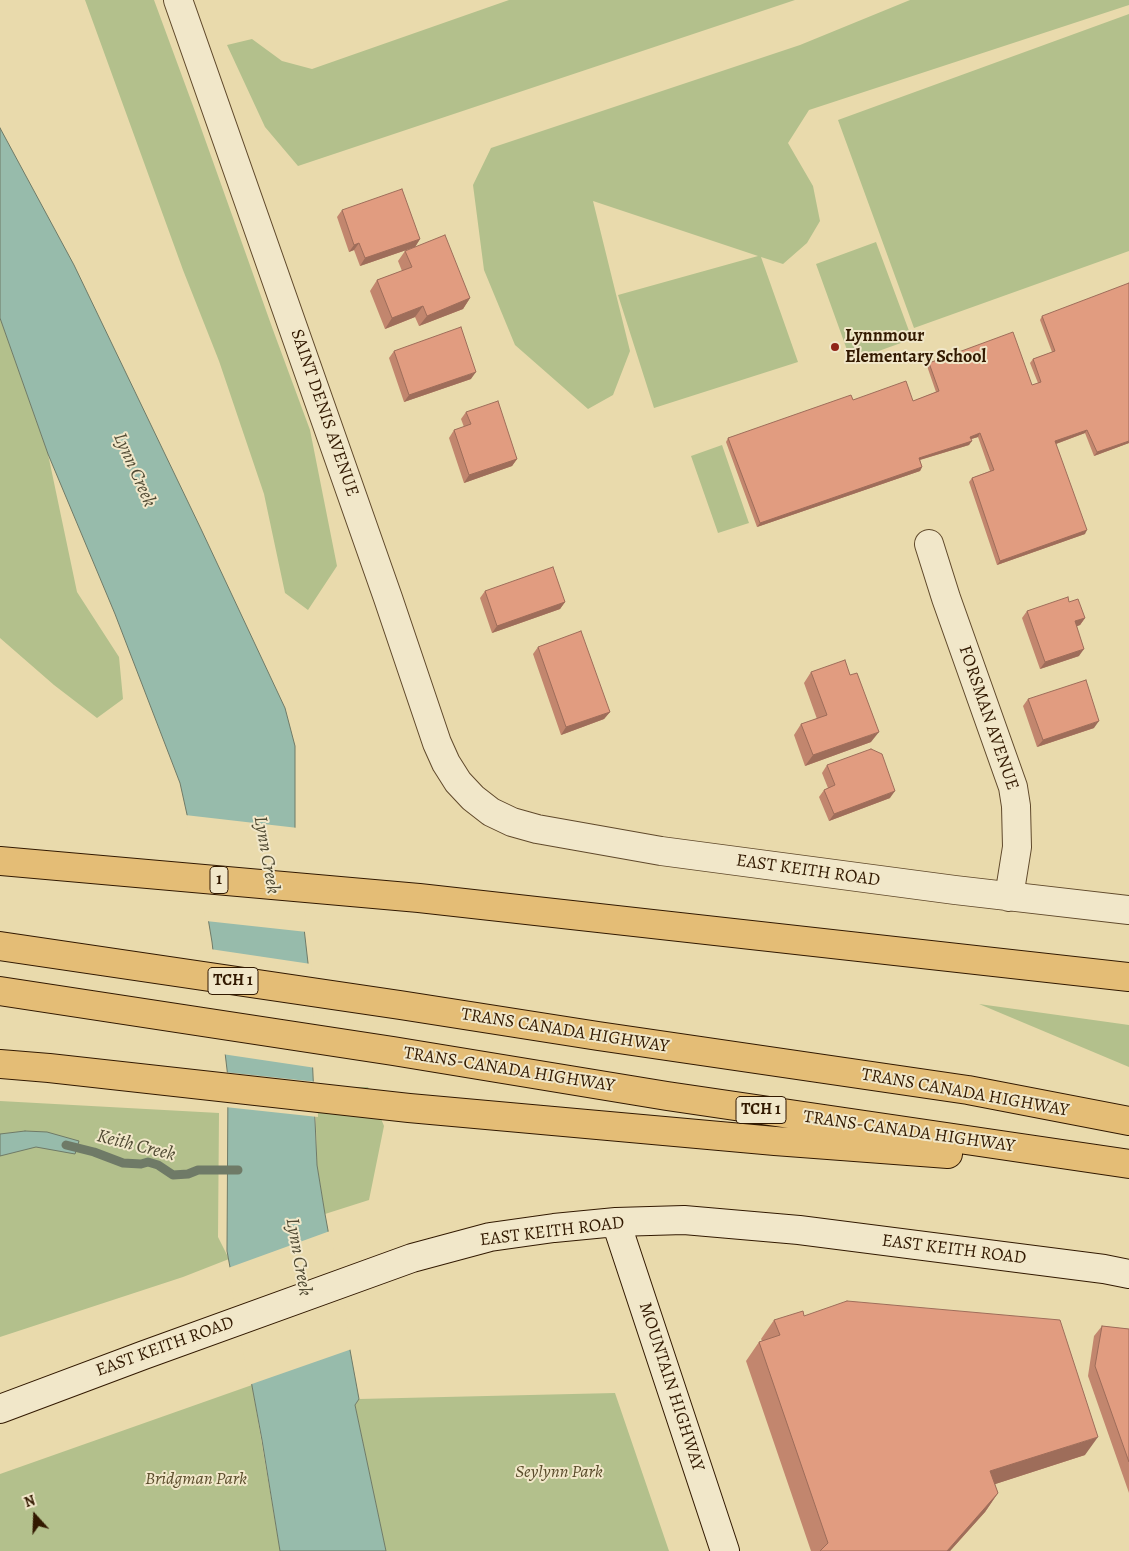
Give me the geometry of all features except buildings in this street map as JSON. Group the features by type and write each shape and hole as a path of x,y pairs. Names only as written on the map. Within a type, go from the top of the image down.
{"highway":[{"name":"1","path":"9,861 419,898 1129,977"},
{"name":"TRANS CANADA HIGHWAY","path":"0,946 400,1005 608,1038 968,1090 1129,1122"},
{"name":"TRANS-CANADA HIGHWAY","path":"0,991 393,1051 667,1096 1129,1164"},
{"path":"0,1064 409,1108 775,1141 1129,1168"}],"street":[{"name":"SAINT DENIS AVENUE","path":"178,0 356,505 437,743 446,763 458,782 473,798 491,812"},
{"name":"FORSMAN AVENUE","path":"929,544 946,598 1014,787 1017,847 1009,897"},
{"name":"EAST KEITH ROAD","path":"491,812 512,822 537,829 661,851 1009,897 1129,910"},
{"name":"EAST KEITH ROAD","path":"0,1409 412,1258 490,1237 554,1228 616,1222 684,1220 799,1230 1104,1269 1129,1274"},
{"name":"MOUNTAIN HIGHWAY","path":"616,1222 725,1551"}],"green space":[{"path":"85,0 154,0 196,114 310,430 337,566 308,610 285,593 264,494 219,361 183,270"},
{"path":"509,0 795,0 298,166 265,127 227,45 252,39 282,61 312,69"},
{"path":"910,0 1129,0 1129,5 809,110 788,143 813,186 820,221 807,243 783,264 761,257 798,362 654,408 618,295 758,256 593,201 630,351 613,395 588,409 515,345 484,270 473,185 491,148 800,45"},
{"path":"1129,14 1129,251 914,328 838,120"},
{"path":"876,242 912,339 851,361 816,264"},
{"path":"0,318 48,454 77,592 119,657 123,699 97,718 54,685 0,638"},
{"path":"722,445 749,523 718,533 691,456"},
{"path":"979,1004 1129,1025 1129,1067"},
{"path":"315,1087 368,1087 384,1126 369,1200 325,1214 317,1165"},
{"path":"0,1101 219,1113 218,1237 229,1259 183,1277 0,1337"},
{"name":"Bridgman Park","path":"252,1385 280,1551 0,1551 0,1474"},
{"name":"Seylynn Park","path":"615,1393 669,1551 386,1551 355,1405 359,1399"}],"water":[{"name":"Lynn Creek","path":"0,128 74,265 285,708 295,746 295,850 308,963 317,1165 359,1399 355,1405 386,1551 280,1551 262,1440 227,1251 228,1078 212,942 202,882 180,783 115,614 48,454 0,318"},
{"path":"25,1131 47,1132 79,1141 75,1154 36,1147 0,1156 0,1134"}],"pier":[{"path":"185,815 298,828 298,850 307,932 206,921"},
{"path":"210,949 311,964 316,1068 222,1054"},
{"path":"224,1072 317,1082 318,1117 225,1107"},
{"path":"330,1231 352,1349 249,1385 228,1268"}],"waterway":[{"name":"Keith Creek","path":"66,1145 94,1152 123,1163 141,1164 148,1162 158,1165 173,1175 188,1174 198,1170 238,1170"}],"place":[{"name":"Lynnmour Elementary School","path":"835,347"}]}
